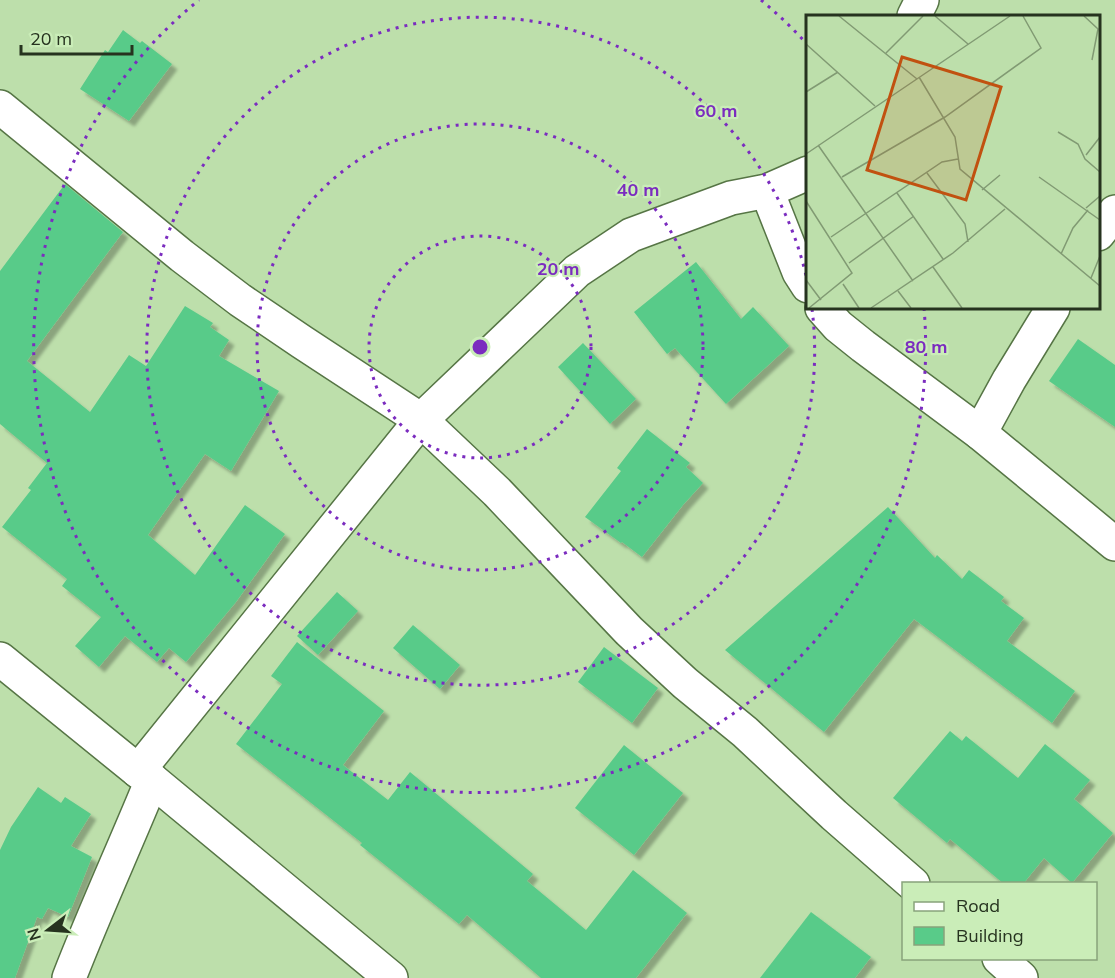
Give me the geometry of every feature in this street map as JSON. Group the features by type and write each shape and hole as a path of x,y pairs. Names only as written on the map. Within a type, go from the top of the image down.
{"street":[{"path":"914,15 922,0"},
{"path":"0,107 182,256 240,300 421,420 497,492 629,631 911,882"},
{"path":"69,978 118,862 145,775 421,420 577,271 631,235 731,198 767,191 806,173"},
{"path":"767,191 806,284"},
{"path":"1100,231 1115,212"},
{"path":"823,309 838,326 980,433 1115,544"},
{"path":"980,433 1052,309"},
{"path":"0,660 145,775 391,978"},
{"path":"1001,960 1021,978"}],"building":[{"path":"123,30 172,64 129,121 80,89 105,50 108,52"},
{"path":"65,184 123,232 27,361 90,412 129,355 146,366 185,306 213,323 210,327 229,340 219,356 279,391 231,471 205,454 148,535 195,575 245,505 285,534 236,602 186,662 169,648 157,662 125,636 99,667 75,646 101,617 62,586 67,579 2,527 31,490 28,488 47,463 0,424 0,271"},
{"path":"696,262 741,319 753,307 789,346 726,404 675,348 667,354 634,312"},
{"path":"1078,339 1115,365 1115,427 1049,381"},
{"path":"583,343 636,399 610,424 558,367"},
{"path":"647,429 690,463 686,467 703,483 642,557 585,517 621,471 617,468"},
{"path":"888,507 935,558 937,555 962,579 969,570 1004,597 1001,601 1024,618 1007,641 1075,691 1052,723 914,619 824,732 725,650"},
{"path":"337,592 358,611 318,655 297,636"},
{"path":"413,625 460,665 440,689 393,648"},
{"path":"297,642 384,711 343,765 388,800 410,772 533,874 527,881 586,930 633,870 687,913 636,978 541,978 467,915 459,924 360,845 362,843 236,744 282,684 271,676"},
{"path":"604,647 658,688 632,723 578,682"},
{"path":"950,731 962,741 966,736 1018,778 1045,744 1090,780 1074,799 1113,833 1073,882 1044,858 1025,882 1002,882 950,839 947,843 893,798"},
{"path":"624,745 683,793 634,855 575,808"},
{"path":"38,787 61,803 65,797 91,814 71,846 92,857 68,917 48,908 42,919 37,917 15,978 0,978 0,850 11,827"},
{"path":"811,912 871,957 855,978 760,978"}]}
